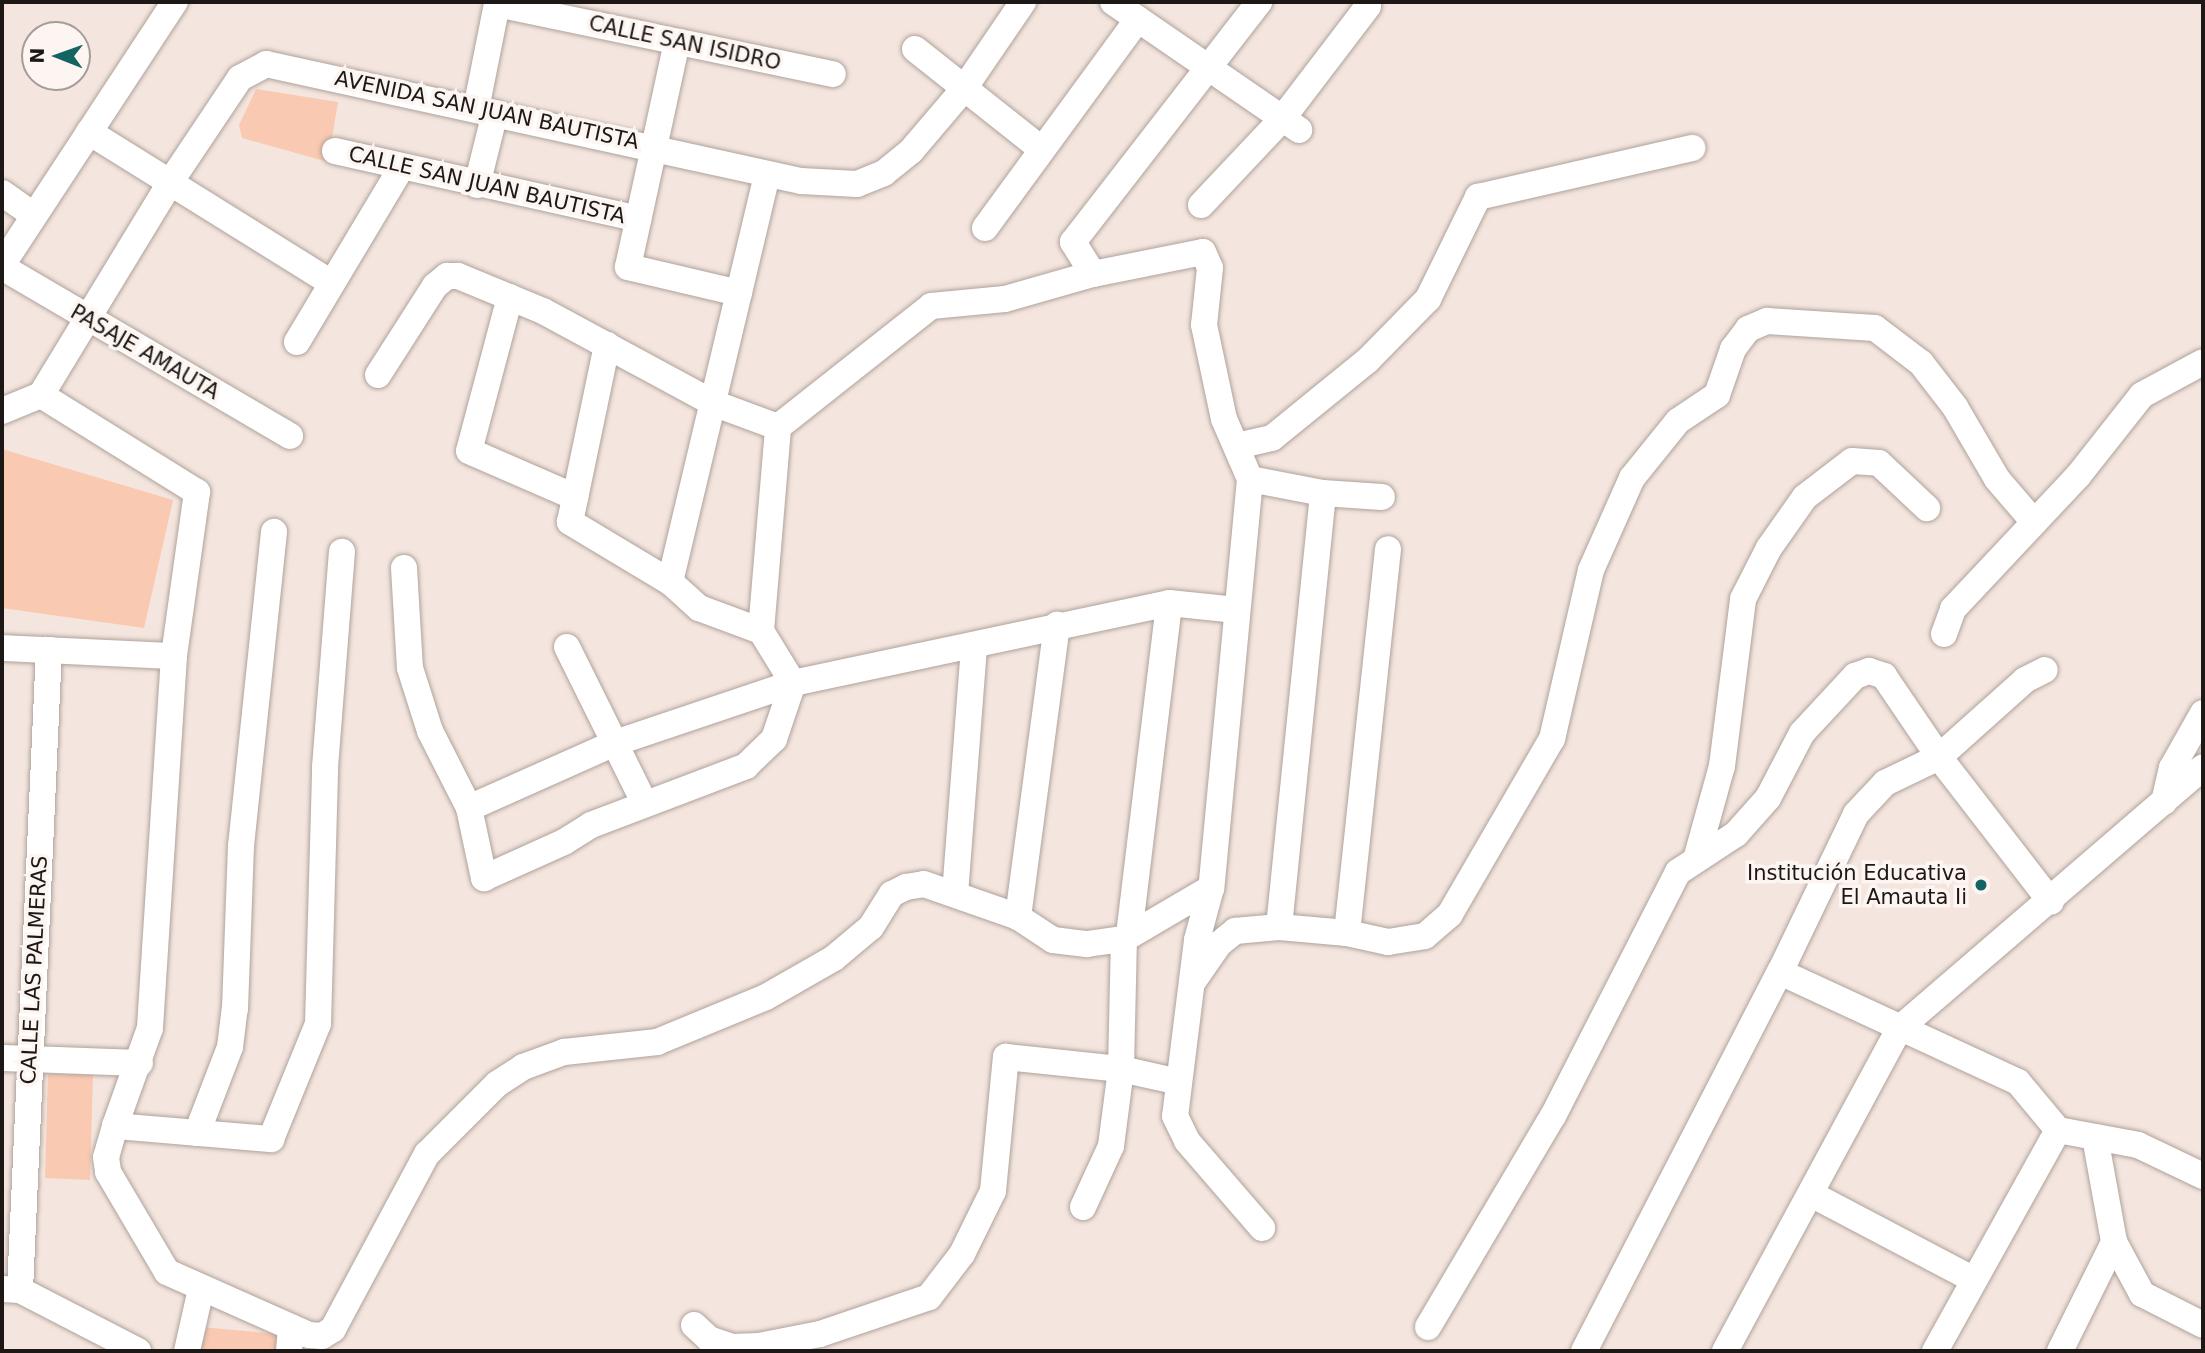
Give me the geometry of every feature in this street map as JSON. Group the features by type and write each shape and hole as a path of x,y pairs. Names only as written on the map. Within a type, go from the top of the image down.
{"street":[{"name":"AVENIDA SAN JUAN BAUTISTA","path":"41,396 171,181 240,78 266,64 654,147 767,174 828,186 857,184 884,173 911,151 963,90 1023,2"},
{"path":"1113,2 1290,125"},
{"path":"1093,274 1073,243 1211,69 1259,2"},
{"name":"CALLE SAN ISIDRO","path":"485,111 497,4 833,75"},
{"path":"2,266 33,215 173,6"},
{"path":"1201,205 1290,125 1368,6"},
{"path":"985,228 1138,19"},
{"path":"677,42 628,267 739,293"},
{"path":"915,49 963,90 1041,149"},
{"path":"477,185 485,111"},
{"path":"89,132 330,282"},
{"path":"1237,446 1272,438 1368,360 1428,299 1478,197 1692,148"},
{"name":"CALLE SAN JUAN BAUTISTA","path":"335,151 401,168 638,219"},
{"path":"297,342 330,282 401,168"},
{"path":"670,582 767,174"},
{"path":"2,193 33,215"},
{"path":"793,683 761,631 778,427 931,306 1005,299 1093,274 1142,267 1192,251 1210,258 1204,325 1224,419 1250,479 1211,888 1197,940 1175,1116 1187,1141 1262,1228"},
{"name":"PASAJE AMAUTA","path":"2,266 87,319 290,436"},
{"path":"379,375 435,286 447,276 510,297 607,345 713,403 778,427"},
{"path":"510,297 469,451 575,497"},
{"path":"1193,982 1219,944 1235,931 1279,927 1347,933 1388,942 1425,936 1450,914 1552,738 1591,570 1632,478 1678,421 1717,394 1733,349 1748,329 1767,321 1875,328 1922,363 1955,407 1997,479 2034,522"},
{"path":"607,345 570,522 670,582 699,608 761,631"},
{"path":"1944,634 1953,609 2078,476 2142,396 2203,362"},
{"path":"2,411 41,396 197,492 174,656 150,1028 106,1157 108,1172 166,1272 290,1339 322,1336 333,1329 426,1154 498,1084 523,1067 564,1052 657,1042 766,997 834,958 871,928 892,894 906,887 924,884 1018,918 1053,940 1087,944 1127,937 1211,888"},
{"path":"1697,856 1722,766 1743,599 1769,548 1805,497 1852,461 1879,463 1927,508"},
{"path":"1250,479 1323,493 1382,497"},
{"path":"1279,927 1323,493"},
{"path":"197,1133 230,1047 235,1009 242,833 274,532"},
{"path":"1347,933 1388,549"},
{"path":"115,1126 271,1139 318,1024 325,767 342,552"},
{"path":"404,568 410,668 430,731 469,808 484,878 645,804 746,766 774,739 793,683"},
{"path":"469,808 615,743 793,683 974,647 1057,625 1168,603 1237,610"},
{"path":"1083,1207 1111,1146 1121,1069 1127,937 1168,603"},
{"path":"1018,918 1057,625"},
{"path":"567,647 645,804"},
{"path":"955,894 974,647"},
{"path":"2,648 174,656"},
{"name":"CALLE LAS PALMERAS","path":"11,1289 30,1058 49,650"},
{"path":"1584,1351 1780,972 1856,814 1885,783 1939,757 2025,680 2045,670"},
{"path":"1429,1327 1553,1116 1652,916 1678,872 1697,856 1736,834 1768,798 1802,733 1855,676 1869,671 1884,676 1939,757 2051,902"},
{"path":"2164,802 2172,768 2203,713"},
{"path":"1735,1348 1811,1194 1900,1028 2051,902 2203,767"},
{"path":"1780,972 2018,1082 2058,1130 2138,1145 2203,1176"},
{"path":"694,1325 709,1339 732,1347 822,1343 929,1297 962,1254 993,1191 1006,1057 1121,1069 1179,1082"},
{"path":"2,1058 140,1063"},
{"path":"1935,1351 2058,1130"},
{"path":"2095,1137 2114,1242 2142,1294 2203,1325"},
{"path":"1811,1194 1974,1280"},
{"path":"2060,1351 2114,1242"},
{"path":"11,1289 138,1351"},
{"path":"187,1351 201,1289"}],"shaded area":[{"path":"256,89 338,102 328,162 242,138 239,125"},
{"path":"2,449 173,500 144,628 2,608"},
{"path":"48,1074 93,1075 90,1180 45,1178"},
{"path":"201,1327 277,1334 276,1351 199,1351"}],"place":[{"name":"Institución Educativa El Amauta Ii","path":"1981,885"}]}
